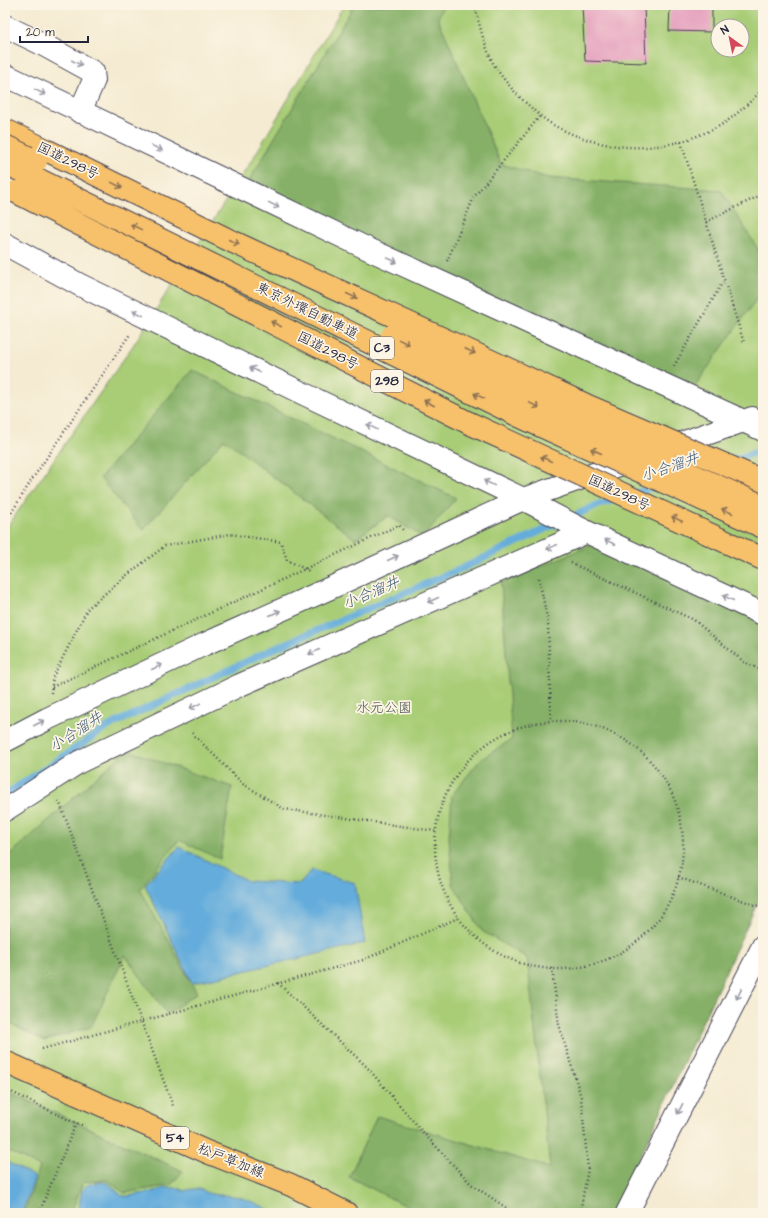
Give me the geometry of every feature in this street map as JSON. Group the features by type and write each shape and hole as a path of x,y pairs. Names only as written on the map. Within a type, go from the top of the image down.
{"main road":[{"name":"国道298号","path":"5,130 229,240 579,402 763,481"},
{"name":"東京外環自動車道","path":"5,146 267,277 548,411 763,506"},
{"name":"東京外環自動車道","path":"5,163 519,416 763,527"},
{"name":"国道298号","path":"10,189 467,422 763,559"},
{"name":"松戸草加線","path":"5,1062 207,1152 291,1185 346,1213"}],"street":[{"path":"5,26 93,72 94,80 80,112"},
{"path":"5,74 80,112 364,247 706,403 757,422"},
{"path":"5,244 87,288 302,393 550,512 584,530 763,614"},
{"path":"5,741 47,719 205,644 523,499 757,422"},
{"path":"5,810 79,762 247,681 540,553 584,530"},
{"path":"627,1213 758,970 763,946"}],"path":[{"path":"475,5 480,31 494,63 513,91 540,116 556,126 588,140 623,147 652,147 681,142 714,129 744,109 763,88"},
{"path":"447,261 474,196 540,116"},
{"path":"681,142 744,343"},
{"path":"706,222 763,194"},
{"path":"673,368 724,280"},
{"path":"5,523 130,334"},
{"path":"52,687 399,524 416,548"},
{"path":"47,719 54,676 88,608 127,575 165,546 230,534 281,542 287,560 337,585"},
{"path":"540,553 694,620 744,662 763,671"},
{"path":"540,553 548,623 551,721"},
{"path":"175,716 243,784 284,809 436,831"},
{"path":"551,721 594,725 633,744 663,775 681,814 684,857 673,898 648,933 612,958 571,969 528,966 488,948 458,918 443,891 436,862 436,831 448,790 474,755 510,731 551,721"},
{"path":"51,780 173,1106"},
{"path":"678,878 763,908"},
{"path":"42,1049 363,960 458,918"},
{"path":"552,968 559,1025 581,1097 588,1169 580,1213"},
{"path":"278,983 367,1067 418,1127 471,1184 514,1213"},
{"path":"39,1213 87,1099"}],"green space":[{"name":"水元公園","path":"344,5 763,5 763,886 598,1213 5,1213 5,530 134,344 255,155"},
{"path":"354,5 444,5 438,18 501,164 548,178 721,190 763,257 763,290 692,390 247,184"},
{"path":"192,370 456,498 423,537 388,516 355,539 224,439 143,530 100,478"},
{"path":"594,544 763,623 763,891 614,1213 420,1213 349,1177 377,1116 550,1168 527,958 482,931 453,884 449,838 452,795 480,760 512,739 501,583"},
{"path":"127,750 232,787 220,859 179,840 140,889 197,993 167,1014 125,955 91,1027 44,1041 5,1021 5,861 13,852"},
{"path":"5,1090 183,1171 171,1185 124,1193 107,1180 83,1182 71,1213 24,1213 40,1167 5,1150"}],"water":[{"path":"179,847 248,881 300,884 312,870 355,883 365,943 192,983 145,885"},
{"path":"5,1161 35,1177 22,1213 5,1213"},
{"path":"101,1182 108,1183 122,1196 152,1192 164,1188 177,1188 184,1191 198,1189 210,1194 243,1198 277,1213 77,1213 84,1188 87,1185"}],"building":[{"path":"582,5 644,5 646,63 585,61"},
{"path":"670,5 712,5 710,32 669,31"}],"waterway":[{"name":"小合溜井","path":"730,461 763,450"},
{"name":"小合溜井","path":"633,494 659,485"},
{"name":"小合溜井","path":"570,518 595,506 620,498"},
{"name":"小合溜井","path":"5,795 109,726 271,650 463,568 560,522"}]}
